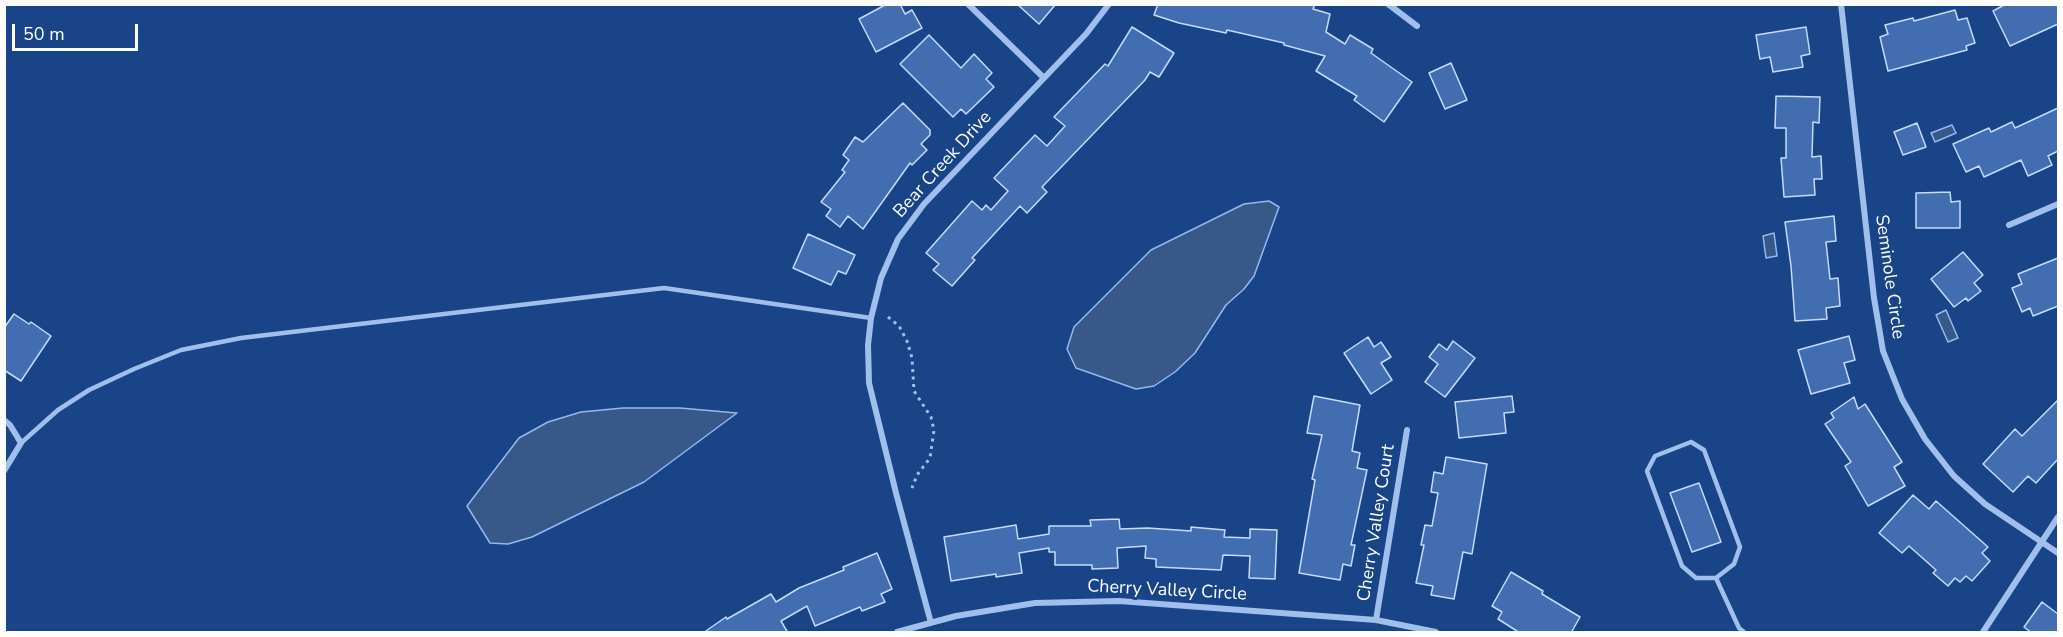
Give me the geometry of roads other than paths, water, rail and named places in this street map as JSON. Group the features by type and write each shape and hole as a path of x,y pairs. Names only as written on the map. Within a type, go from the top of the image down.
{"street":[{"path":"968,4 1044,78"},
{"name":"Bear Creek Drive","path":"930,623 869,383 868,345 871,318 881,278 898,239 924,204 1086,34 1108,4"},
{"path":"1388,4 1417,26"},
{"name":"Seminole Circle","path":"1841,4 1874,298 1883,351 1902,399 1925,439 1954,476 1984,504 2058,553"},
{"path":"2009,225 2058,204"},
{"path":"4,420 10,425 21,444 4,471"},
{"name":"Cherry Valley Court","path":"1376,620 1407,430"},
{"path":"1983,633 2058,517"},
{"name":"Cherry Valley Circle","path":"897,633 956,616 1035,603 1119,601 1376,620 1436,633"}],"lane":[{"path":"21,444 58,410 89,390 181,350 241,338 664,288 871,318"},
{"path":"1691,442 1704,450 1740,547 1734,564 1716,578 1696,578 1682,566 1647,471 1655,456 1691,442"},
{"path":"1716,578 1739,628 1744,633"}],"water":[{"path":"1952,125 1956,133 1935,142 1931,133"},
{"path":"1269,201 1279,207 1254,276 1244,289 1226,305 1195,353 1175,372 1154,386 1136,389 1076,368 1067,349 1074,327 1151,250 1244,204"},
{"path":"1774,233 1777,256 1766,258 1763,236"},
{"path":"1946,310 1958,338 1948,342 1936,315"},
{"path":"623,408 680,408 737,413 644,482 532,537 508,544 490,543 467,506 519,438 548,422 581,412"}]}
